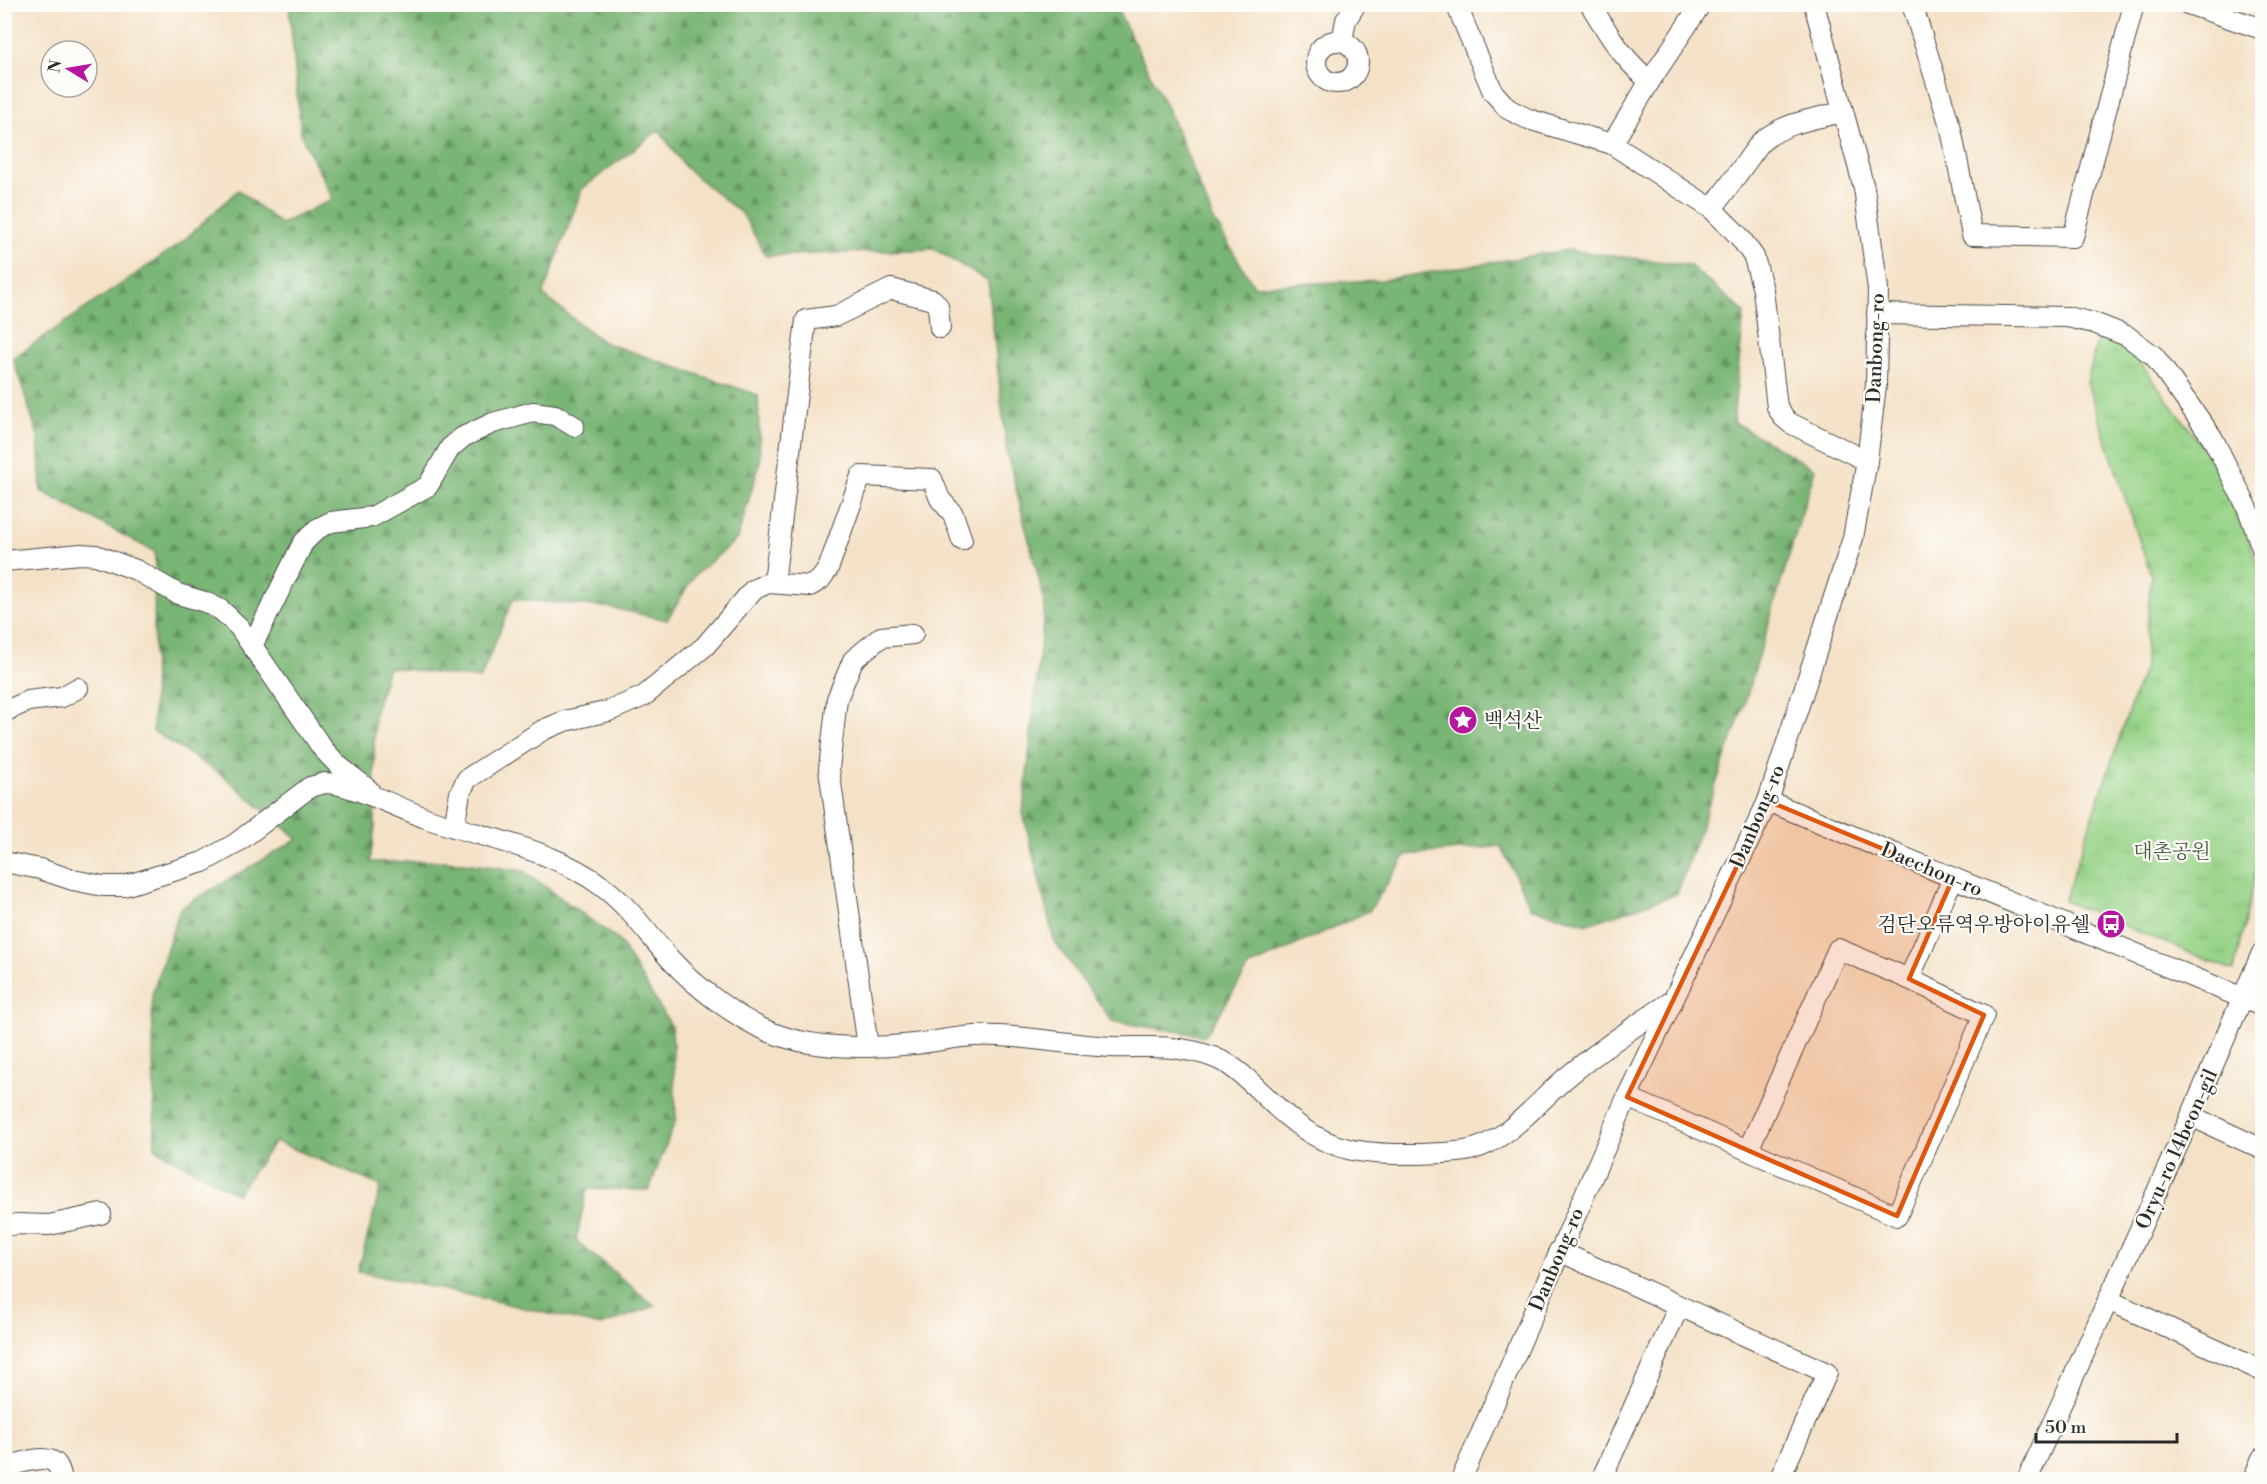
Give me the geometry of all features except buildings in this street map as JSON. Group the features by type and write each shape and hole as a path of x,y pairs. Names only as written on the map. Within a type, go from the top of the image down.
{"street":[{"path":"1342,41 1346,20 1356,4"},
{"path":"1456,4 1493,92 1508,109 1528,119 1612,144 1712,209 1739,236 1754,257 1763,290 1778,407 1783,417 1790,423 1866,460"},
{"path":"1590,4 1613,41 1637,71 1650,81"},
{"path":"1612,144 1701,4"},
{"name":"Danbong-ro","path":"1461,1479 1627,1096 1768,801 1853,538 1876,385 1878,289 1864,188 1814,4"},
{"path":"1912,4 1951,129 1972,235 2073,237 2134,4"},
{"path":"2188,4 2243,13 2262,29"},
{"path":"1712,209 1760,143 1769,135 1779,129 1842,112"},
{"path":"774,583 806,320 836,316 891,289 933,300 938,306 940,328"},
{"path":"1877,314 2067,316 2094,323 2127,336 2154,356 2212,437 2261,539"},
{"path":"252,646 303,543 317,529 331,522 372,517 428,486 450,448 463,437 493,423 533,412 555,415 574,426"},
{"path":"454,827 460,793 467,779 543,730 565,721 609,711 644,696 705,646 753,590 768,583 810,586 820,580 828,569 861,476 932,479 940,499 953,514 962,540"},
{"path":"4,561 81,554 96,555 136,570 178,594 205,602 221,610 239,627 323,749 340,767 383,801"},
{"path":"868,1047 829,769 837,699 853,660 881,637 913,634"},
{"path":"4,712 28,701 62,697 78,688"},
{"path":"4,862 103,886 124,886 202,862 235,844 310,787 324,783 346,788 454,827 553,858 574,868 597,883 633,916 673,962 705,991 746,1019 770,1032 804,1042 844,1047 991,1036 1113,1047 1178,1048 1227,1063 1290,1120 1330,1144 1354,1152 1444,1153 1470,1150 1490,1142 1523,1118 1568,1076 1672,1000"},
{"name":"Daechon-ro","path":"1768,801 2262,1006"},
{"path":"1909,980 1953,878"},
{"path":"1627,1096 1748,1150 1897,1216 1984,1015 1838,949 1748,1150"},
{"name":"Oryu-ro 14beon-gil","path":"2030,1478 2262,953"},
{"path":"2191,1116 2262,1149"},
{"path":"4,1226 49,1225 101,1214"},
{"path":"1559,1251 1827,1373 1779,1479"},
{"path":"2108,1300 2262,1371"},
{"path":"1601,1479 1679,1306"},
{"path":"2253,1479 2262,1458"},
{"path":"4,1468 42,1460 54,1462 59,1467 62,1479"}],"highlighted area":[{"path":"1768,801 1953,878 1909,979 1984,1015 1897,1216 1627,1097"}],"green space":[{"path":"289,5 1115,5 1171,116 1213,219 1254,286 1382,280 1568,250 1689,265 1744,312 1733,422 1815,469 1745,702 1677,894 1588,924 1531,908 1501,846 1406,855 1369,911 1249,967 1205,1036 1112,1021 1054,941 1023,813 1045,603 1007,453 988,281 934,249 766,256 743,215 685,167 659,130 582,189 543,295 603,342 758,395 760,462 737,539 694,576 667,620 607,607 513,599 480,679 388,667 374,715 375,826 370,862 448,861 524,871 618,940 672,1027 676,1119 649,1190 587,1189 576,1241 655,1306 601,1326 358,1272 381,1186 275,1141 237,1194 155,1148 152,995 180,908 298,839 222,775 153,731 155,552 41,491 38,436 13,358 181,243 238,190 281,224 333,199 301,135"},
{"name":"대촌공원","path":"2099,333 2133,353 2218,467 2257,561 2262,586 2262,843 2234,971 2064,901 2144,666 2151,575 2087,383"}],"place":[{"name":"백석산","path":"1463,720"},
{"name":"검단오류역우방아이유쉘","path":"2111,924"}]}
